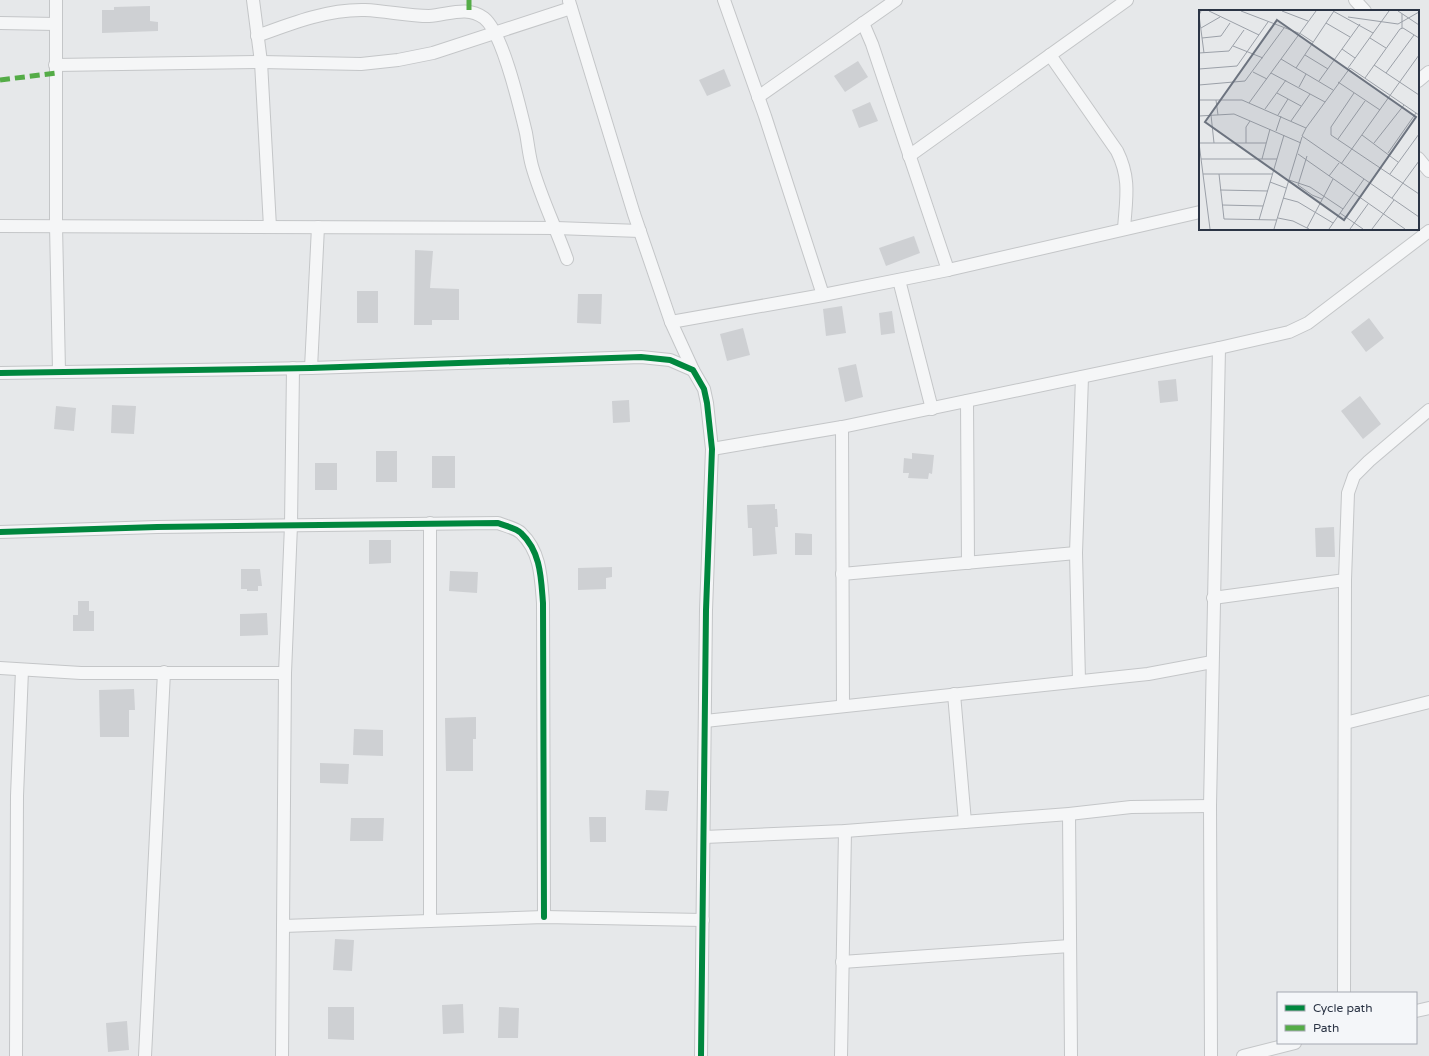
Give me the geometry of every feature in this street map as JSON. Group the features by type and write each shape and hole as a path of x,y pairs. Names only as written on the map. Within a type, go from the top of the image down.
{"street":[{"path":"56,0 56,225 59,371"},
{"path":"253,0 261,62 270,227"},
{"path":"724,0 758,97 822,295"},
{"path":"758,97 896,0"},
{"path":"909,156 1127,0"},
{"path":"1355,0 1364,10"},
{"path":"55,66 261,62 361,64 398,60 433,53 570,4 640,231 671,322 693,370 704,389 708,403 712,449 707,588 701,1056"},
{"path":"257,36 301,20 338,11 364,10 429,16 469,10 484,18 494,32 505,58 520,107 531,164 542,199 556,228 567,259"},
{"path":"0,23 56,24"},
{"path":"863,23 872,44 948,270"},
{"path":"1050,55 1117,151 1124,165 1128,184 1124,230"},
{"path":"1419,159 1429,171"},
{"path":"671,322 822,295 948,270 1199,212"},
{"path":"0,226 56,225 556,228 640,231"},
{"path":"310,368 318,227"},
{"path":"712,449 842,427 932,409 1288,332 1308,323 1429,231"},
{"path":"899,280 932,409"},
{"path":"1211,1056 1210,806 1219,348"},
{"path":"0,373 310,368 641,358 670,360 693,370"},
{"path":"282,1056 285,673 291,525 293,368"},
{"path":"1079,682 1076,553 1082,376"},
{"path":"967,401 968,563"},
{"path":"1344,992 1346,580 1348,493 1354,476 1369,461 1429,410"},
{"path":"842,427 843,706"},
{"path":"0,532 291,525 498,523 521,533 535,552 539,565 543,603 544,917"},
{"path":"430,524 430,921"},
{"path":"842,574 1076,553"},
{"path":"1213,598 1346,580"},
{"path":"705,721 1148,674 1212,662"},
{"path":"0,668 82,672 285,673"},
{"path":"16,1056 17,796 22,670"},
{"path":"144,1056 164,672"},
{"path":"954,694 965,822"},
{"path":"1345,723 1429,702"},
{"path":"704,837 845,831 1069,814 1130,807 1210,806"},
{"path":"1069,814 1071,1056"},
{"path":"841,1056 845,831"},
{"path":"283,926 544,917 703,920"},
{"path":"842,962 1070,946"},
{"path":"1417,1012 1429,1008"},
{"path":"1243,1056 1291,1044"}],"building":[{"path":"150,6 150,21 158,22 158,31 102,33 102,10 114,10 114,7"},
{"path":"858,61 868,77 845,92 834,76"},
{"path":"724,69 731,86 707,96 699,80"},
{"path":"870,102 878,121 859,128 852,110"},
{"path":"914,236 920,253 886,266 879,248"},
{"path":"415,250 433,251 430,288 459,289 459,320 432,320 432,325 414,325"},
{"path":"357,291 378,291 378,323 357,323"},
{"path":"578,294 602,294 601,324 577,323"},
{"path":"842,306 846,333 826,336 823,309"},
{"path":"892,311 895,333 881,335 879,313"},
{"path":"1369,318 1384,338 1366,352 1351,332"},
{"path":"743,328 750,355 727,361 720,334"},
{"path":"856,364 863,397 845,402 838,368"},
{"path":"1176,379 1178,401 1160,403 1158,381"},
{"path":"1360,396 1381,424 1363,439 1341,411"},
{"path":"629,400 630,422 613,423 612,401"},
{"path":"112,405 136,406 134,434 111,433"},
{"path":"56,406 76,408 74,431 54,429"},
{"path":"376,451 397,451 397,482 376,482"},
{"path":"912,453 934,455 932,474 929,473 928,479 908,478 909,473 903,473 904,458 912,459"},
{"path":"432,456 455,456 455,488 432,488"},
{"path":"315,463 337,463 337,490 315,490"},
{"path":"775,504 775,509 777,509 778,527 775,527 777,554 753,556 752,528 748,528 747,505"},
{"path":"1334,527 1335,557 1316,557 1315,528"},
{"path":"795,533 812,534 812,555 795,555"},
{"path":"369,540 391,540 391,563 369,564"},
{"path":"612,567 612,577 606,578 606,589 578,590 578,568"},
{"path":"241,569 260,569 262,586 258,586 258,591 247,591 247,589 241,589"},
{"path":"450,571 478,572 477,593 449,591"},
{"path":"78,601 89,601 89,611 94,611 94,631 73,631 73,615 78,615"},
{"path":"267,613 268,635 240,636 240,614"},
{"path":"134,689 135,710 129,710 129,737 100,737 99,690"},
{"path":"476,717 476,739 473,739 473,771 446,771 445,718"},
{"path":"354,729 383,730 383,756 353,755"},
{"path":"320,763 349,764 348,784 320,783"},
{"path":"646,790 669,791 667,811 645,810"},
{"path":"589,817 606,817 606,842 590,842"},
{"path":"351,818 384,818 383,841 350,841"},
{"path":"335,939 354,940 352,971 333,970"},
{"path":"463,1004 464,1033 443,1034 442,1005"},
{"path":"328,1007 354,1007 354,1040 328,1039"},
{"path":"499,1007 519,1008 518,1038 498,1038"},
{"path":"127,1021 129,1050 108,1052 106,1023"}],"marked path":[{"path":"469,0 469,10"},
{"path":"0,80 56,73"}],"cycle path":[{"path":"0,373 311,368 641,357 670,360 693,370 704,389 712,449 706,610 701,1056"},
{"path":"0,532 157,527 498,523 519,531 528,540 533,548 539,566 543,603 544,917"}]}
